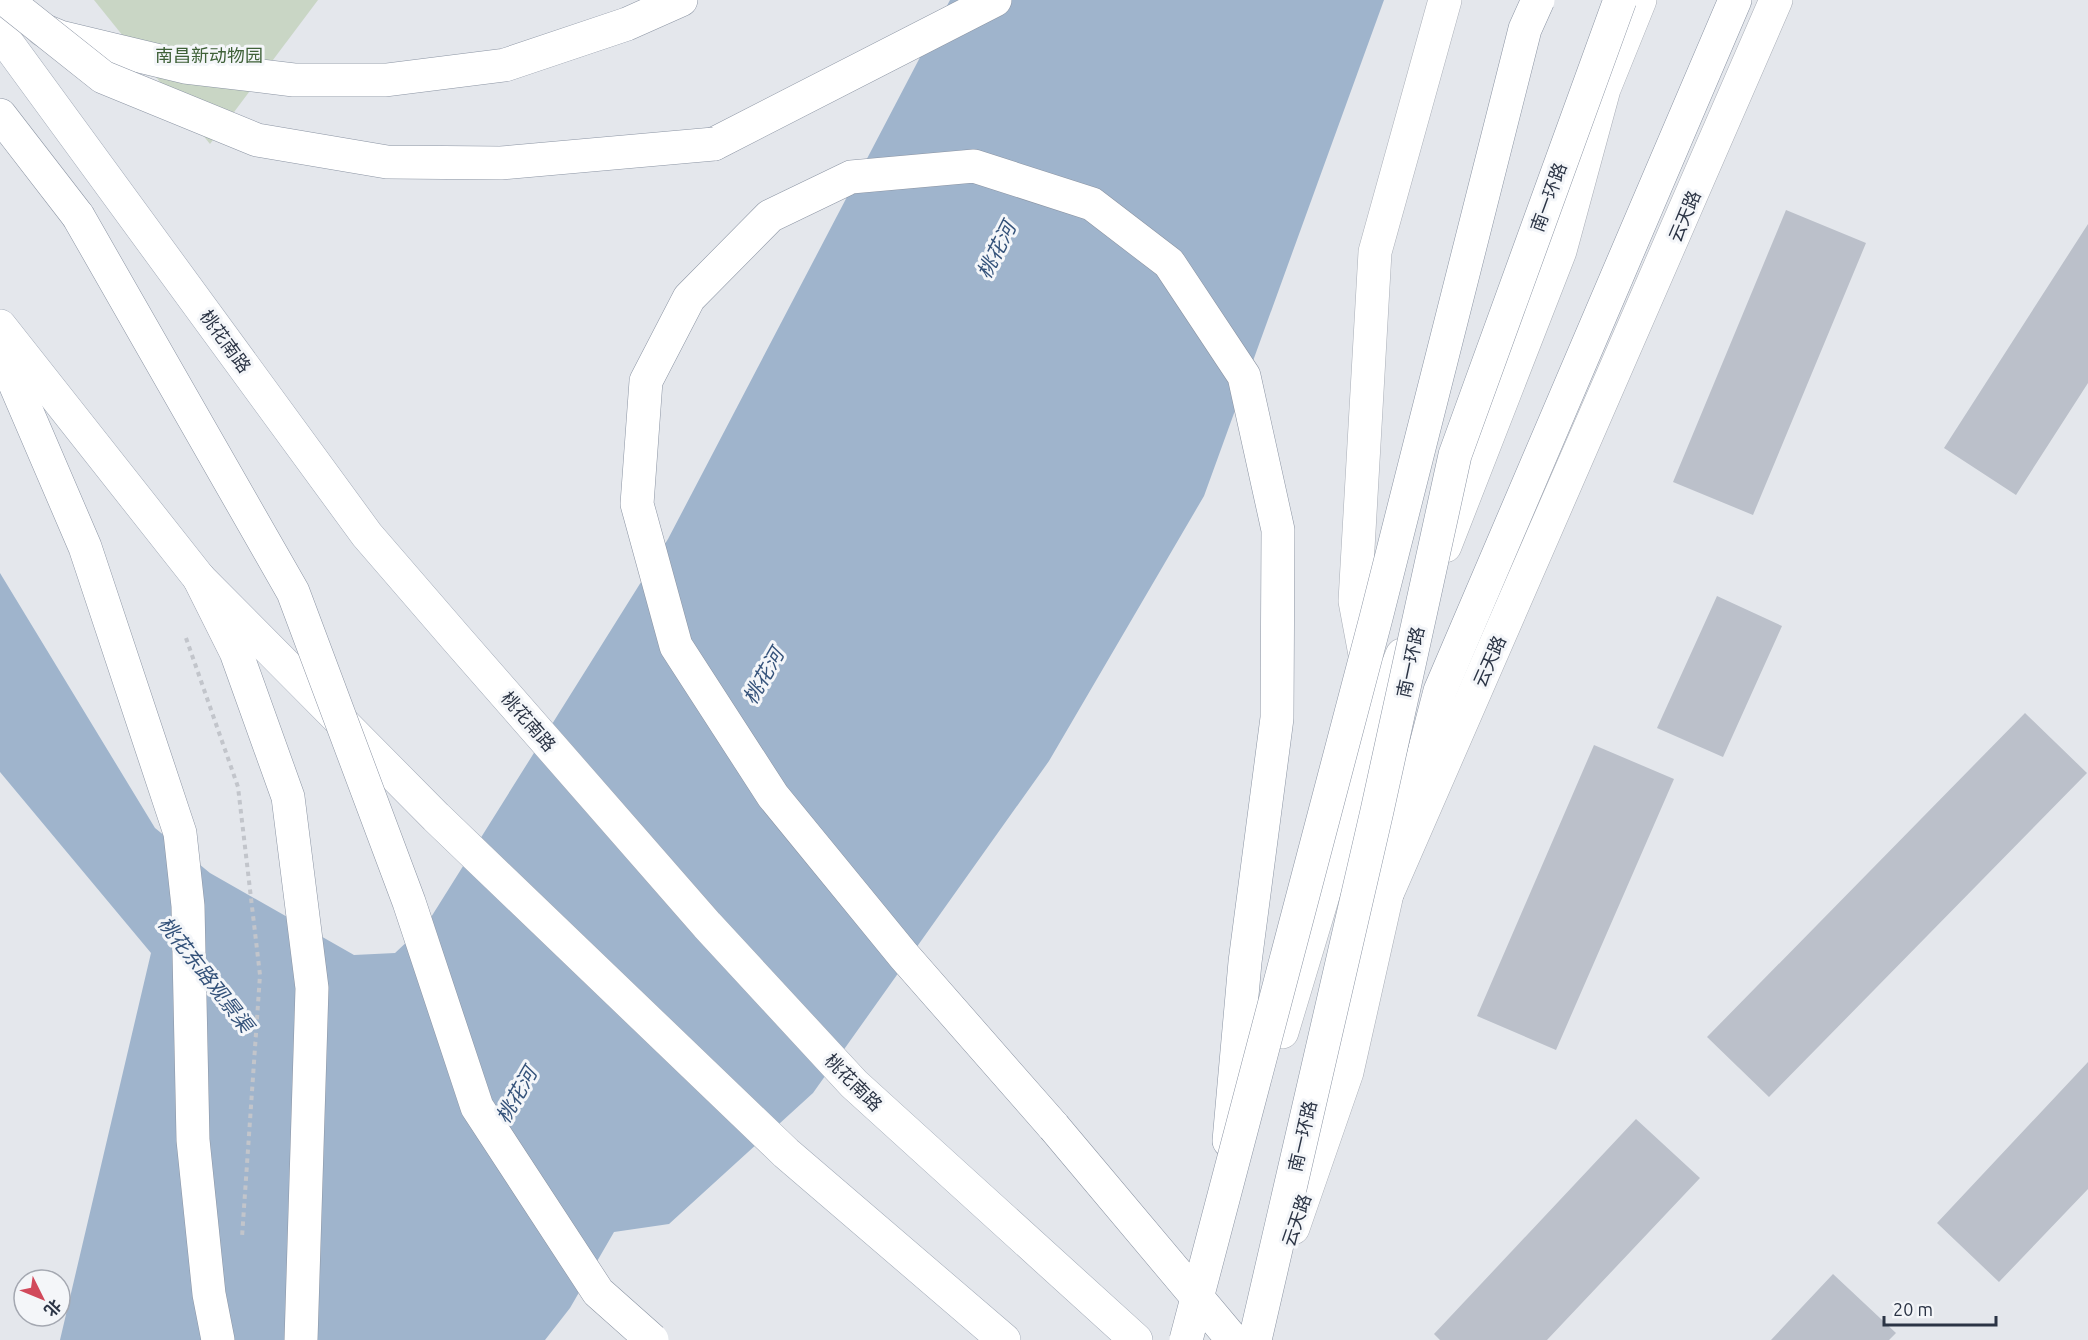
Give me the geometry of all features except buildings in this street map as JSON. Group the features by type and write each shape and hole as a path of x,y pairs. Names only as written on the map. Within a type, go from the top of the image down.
{"main road":[{"path":"6,0 103,77 257,140 387,162 501,164 714,144 995,0"},
{"path":"0,13 60,37 185,67 294,80 386,80 506,65 627,24 681,0"},
{"path":"1377,716 1355,601 1375,252 1445,0"},
{"path":"1185,1340 1376,618 1525,29 1538,0"},
{"name":"南一环路","path":"1255,1340 1377,812 1455,455 1620,0"},
{"path":"1185,1340 1233,1195 1377,716 1560,251 1604,88 1640,0"},
{"path":"1387,894 1440,691 1735,0"},
{"name":"云天路","path":"1255,1340 1347,1072 1387,894 1776,0"},
{"name":"桃花南路","path":"0,33 367,535 456,638 706,925 854,1084 1136,1340"},
{"path":"0,115 78,216 293,592 409,902 477,1107 598,1292 652,1340"},
{"path":"1224,1196 1245,962 1277,718 1278,530 1244,375 1169,263 1092,204 974,166 851,177 770,216 688,298 646,381 637,504 676,646 773,796 904,956 1054,1127 1233,1340"},
{"path":"0,326 199,578 436,818 786,1153 1004,1340"},
{"path":"0,349 85,547 180,833 188,906 193,1140 209,1294 218,1340"},
{"path":"199,578 236,652 288,797 312,988 301,1340"}],"path":[{"path":"238,787 260,975 241,1242"}],"green space":[{"name":"南昌新动物园","path":"94,0 318,0 210,144"}],"water":[{"path":"950,0 1384,0 1204,496 1049,761 813,1093 669,1224 614,1232 570,1308 545,1340 60,1340 63,1328 72,1328 72,1289 151,953 0,772 0,573 155,828 210,873 354,955 395,953 428,922 668,539"}],"water label":[{"name":"桃花河","path":"996,250"},
{"name":"桃花河","path":"763,676"},
{"name":"桃花东路观景渠","path":"206,974"},
{"name":"桃花河","path":"516,1095"}]}
